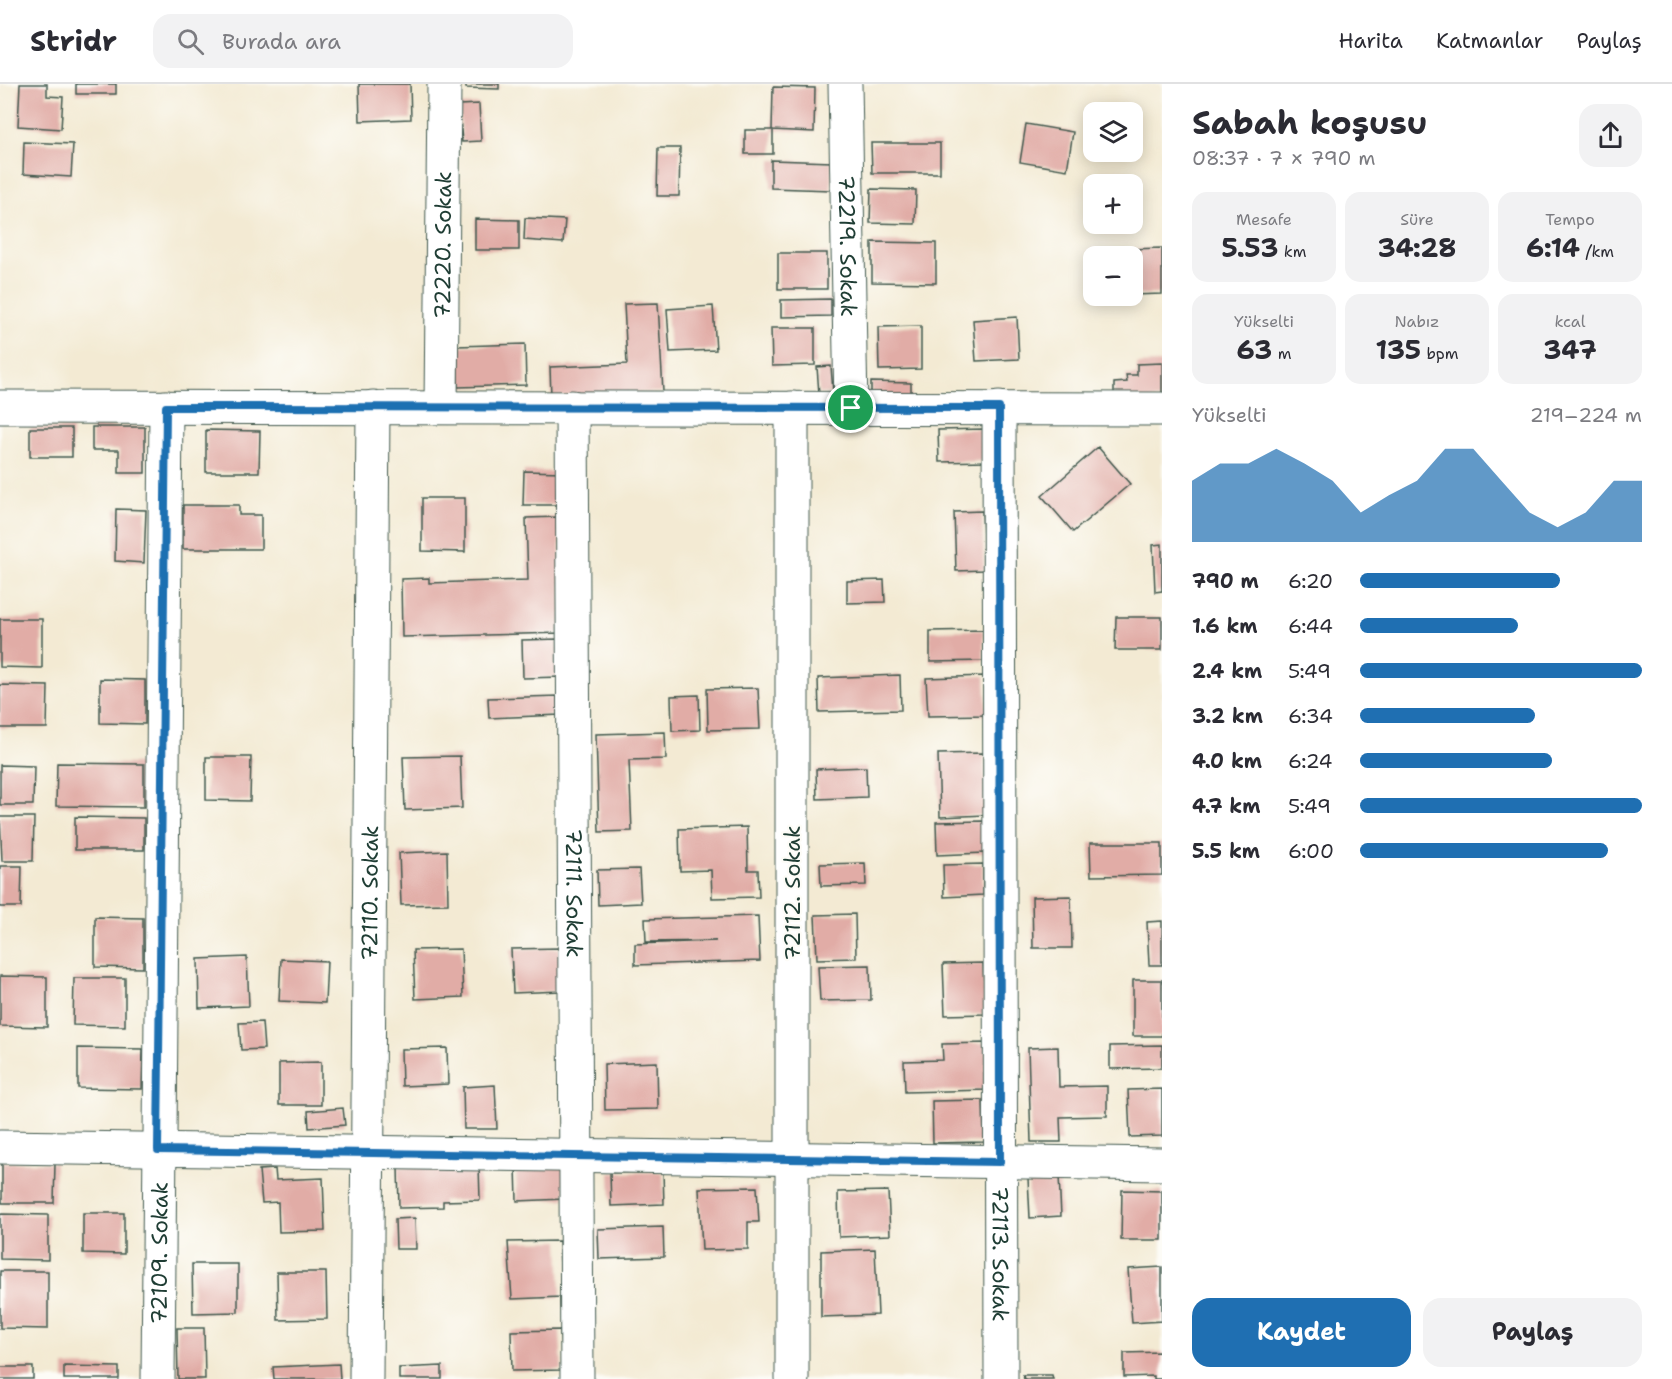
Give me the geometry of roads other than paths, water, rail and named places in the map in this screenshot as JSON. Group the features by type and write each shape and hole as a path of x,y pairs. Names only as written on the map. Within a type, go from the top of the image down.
{"street":[{"name":"72220. Sokak","path":"441,407 444,84"},
{"name":"72219. Sokak","path":"845,84 851,408"},
{"path":"0,407 1162,409"},
{"name":"72109. Sokak","path":"158,1379 158,1150 166,407"},
{"name":"72110. Sokak","path":"366,1379 374,407"},
{"name":"72111. Sokak","path":"572,407 577,1379"},
{"name":"72112. Sokak","path":"792,408 792,1379"},
{"name":"72113. Sokak","path":"999,408 1001,1379"},
{"path":"0,1147 1162,1164"}]}
